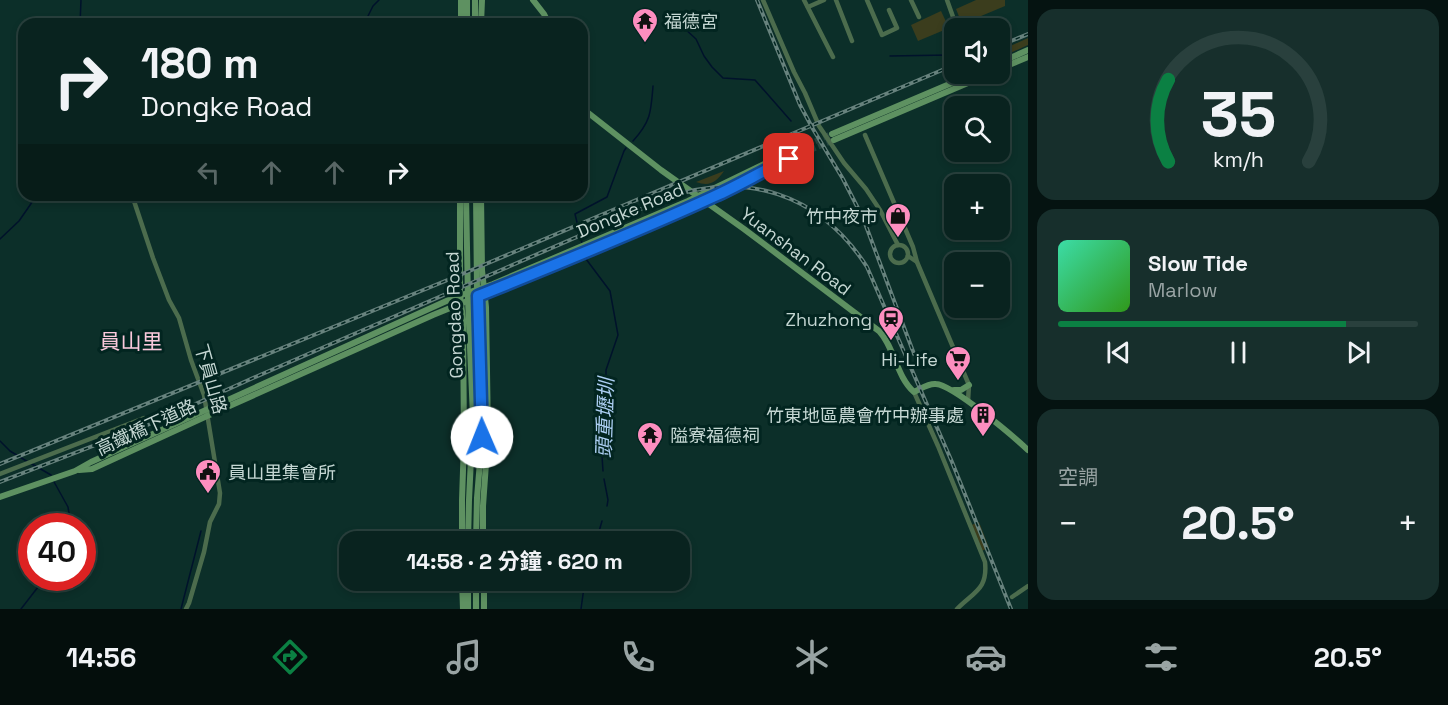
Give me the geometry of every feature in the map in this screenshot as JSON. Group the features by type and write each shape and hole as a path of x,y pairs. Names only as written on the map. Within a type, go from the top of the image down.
{"street":[{"path":"461,0 461,18"},
{"path":"467,0 467,18"},
{"path":"475,0 475,18"},
{"path":"481,18 482,0"},
{"path":"533,0 546,18"},
{"path":"763,0 819,126 880,210 898,245"},
{"path":"804,0 833,57"},
{"path":"808,7 824,0"},
{"path":"836,0 852,41"},
{"path":"867,0 882,35 897,28 889,10"},
{"path":"911,0 919,17"},
{"path":"947,0 953,18"},
{"path":"1010,58 1028,50"},
{"path":"1010,64 1028,57"},
{"path":"833,137 950,84"},
{"name":"Yuanshan Road","path":"588,113 879,331 889,344 907,384 914,392"},
{"path":"865,135 969,385 968,401"},
{"name":"Dongke Road","path":"464,293 480,292 705,201 809,147 766,163 592,246"},
{"name":"下員山路","path":"134,201 169,300 179,318 204,395 220,499 210,522 204,552 186,609"},
{"name":"Gongdao Road","path":"460,201 464,258"},
{"name":"Gongdao Road","path":"462,531 466,201"},
{"name":"Gongdao Road","path":"476,201 482,437 476,531"},
{"name":"Gongdao Road","path":"479,252 481,201"},
{"path":"898,245 902,245 908,252 905,261 901,263 893,260 890,252 898,245"},
{"path":"908,256 917,262"},
{"name":"高鐵橋下道路","path":"206,413 464,302 480,292"},
{"name":"Gongdao Road","path":"480,292 486,307 488,435 483,531"},
{"name":"高鐵橋下道路","path":"0,497 75,471 92,469 206,413 464,293"},
{"name":"Gongdao Road","path":"464,302 473,417 468,531"},
{"path":"957,609 982,586 985,562 914,392 933,384 953,390 1016,438 1028,450"},
{"path":"953,390 961,390 969,385"},
{"path":"0,474 144,418"},
{"path":"1012,597 1028,586"},
{"path":"462,591 463,609"},
{"path":"468,591 468,609"},
{"path":"476,591 476,609"},
{"path":"484,591 484,609"}],"green space":[{"path":"976,0 1005,0 1005,6 976,18 960,18 956,9"},
{"path":"941,11 944,18 944,30 918,41 911,25"},
{"path":"1028,38 1028,45 1010,53 1010,46"},
{"path":"724,171 712,182 705,184 696,182"},
{"path":"979,522 989,548 979,552 969,526"}],"waterway":[{"path":"80,18 81,0"},
{"path":"367,18 379,0"},
{"name":"頭重壢圳","path":"684,28 696,39 704,56 723,78 755,80 791,121"},
{"name":"頭重壢圳","path":"890,56 944,55"},
{"name":"頭重壢圳","path":"633,141 649,116 653,86"},
{"name":"頭重壢圳","path":"582,243 575,214 607,197 626,148"},
{"path":"0,239 19,221 33,201"},
{"name":"頭重壢圳","path":"585,254 586,259 610,291 618,335 606,370 606,412 601,441 603,471"},
{"path":"0,441 10,451 28,462"},
{"path":"32,464 51,475"},
{"name":"頭重壢圳","path":"604,479 607,506"},
{"path":"53,480 69,513"},
{"name":"頭重壢圳","path":"599,531 602,521"},
{"path":"181,609 201,531"},
{"path":"21,609 35,591"},
{"name":"頭重壢圳","path":"581,609 583,591"}],"tunnel":[{"path":"807,145 832,134"},
{"path":"810,150 834,140"}],"railway":[{"path":"757,0 800,105 863,218 914,354"},
{"path":"1010,41 1028,34"},
{"path":"0,464 467,272 944,69"},
{"path":"0,482 160,420 664,199 694,190 723,187 751,188 778,194 803,205 827,221 848,242 867,267 952,462 1011,609"}],"place":[{"name":"福德宮","path":"645,44"},
{"name":"竹中夜市","path":"898,239"},
{"name":"Zhuzhong","path":"891,342"},
{"name":"Hi-Life","path":"958,382"},
{"name":"竹東地區農會竹中辦事處","path":"983,438"},
{"name":"隘寮福德祠","path":"650,458"},
{"name":"員山里集會所","path":"208,495"}],"district":[{"name":"員山里","path":"131,341"}],"route":[{"path":"482,437 478,296 718,195 789,159"}]}
